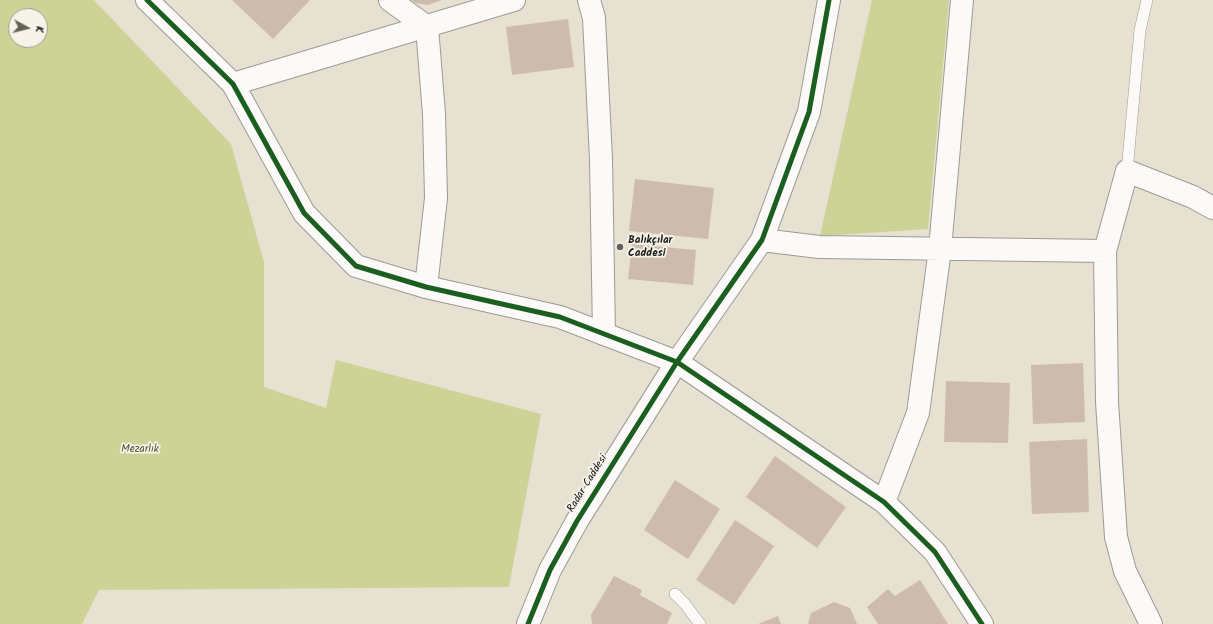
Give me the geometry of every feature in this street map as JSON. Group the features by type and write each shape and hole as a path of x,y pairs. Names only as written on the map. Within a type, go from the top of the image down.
{"street":[{"path":"146,0 233,84 304,213 356,266 426,287 560,317 677,362 884,502 935,552 982,624"},
{"path":"390,0 427,27 434,114 436,198 426,287"},
{"path":"233,84 514,0"},
{"path":"589,0 594,18 601,159 604,334"},
{"name":"Radar Caddesi","path":"528,624 550,570 577,521 677,362 762,240 809,112 828,0"},
{"path":"884,502 918,413 940,249 962,0"},
{"path":"1151,624 1125,571 1116,537 1107,402 1105,251 1127,171 1193,197 1213,208"},
{"path":"762,240 819,247 1105,251"}],"lane":[{"path":"1127,171 1140,30 1147,0"},
{"path":"675,594 685,604 700,624"}],"green space":[{"name":"Mezarlık","path":"0,0 94,0 231,144 264,262 264,387 326,408 336,360 541,414 509,587 99,590 82,624 0,624"},
{"path":"872,0 949,0 928,229 820,236"}],"building":[{"path":"232,0 310,0 273,39"},
{"path":"412,0 442,0 428,5 415,3"},
{"path":"568,19 574,67 512,75 506,27"},
{"path":"635,179 714,188 708,239 629,231"},
{"path":"632,244 696,250 693,285 628,279"},
{"path":"1083,363 1085,422 1033,424 1031,365"},
{"path":"946,381 1010,383 1008,443 944,442"},
{"path":"1087,439 1089,512 1032,514 1029,442"},
{"path":"775,456 846,507 817,548 746,497"},
{"path":"675,480 720,509 688,559 644,530"},
{"path":"735,520 774,546 734,605 696,580"},
{"path":"614,576 642,590 640,595 672,613 667,624 592,624 591,615"},
{"path":"920,580 948,624 878,624 867,607 888,589 895,596"},
{"path":"834,602 850,608 857,624 808,624 811,613"},
{"path":"778,616 781,624 758,624"}],"cycle path":[{"path":"147,0 233,84 304,213 356,266 426,287 560,317 677,362 884,502 935,552 982,624"},
{"path":"528,624 550,570 577,521 677,362 762,240 809,112 829,0"}],"place":[{"name":"Balıkçılar Caddesi","path":"620,247"}]}
